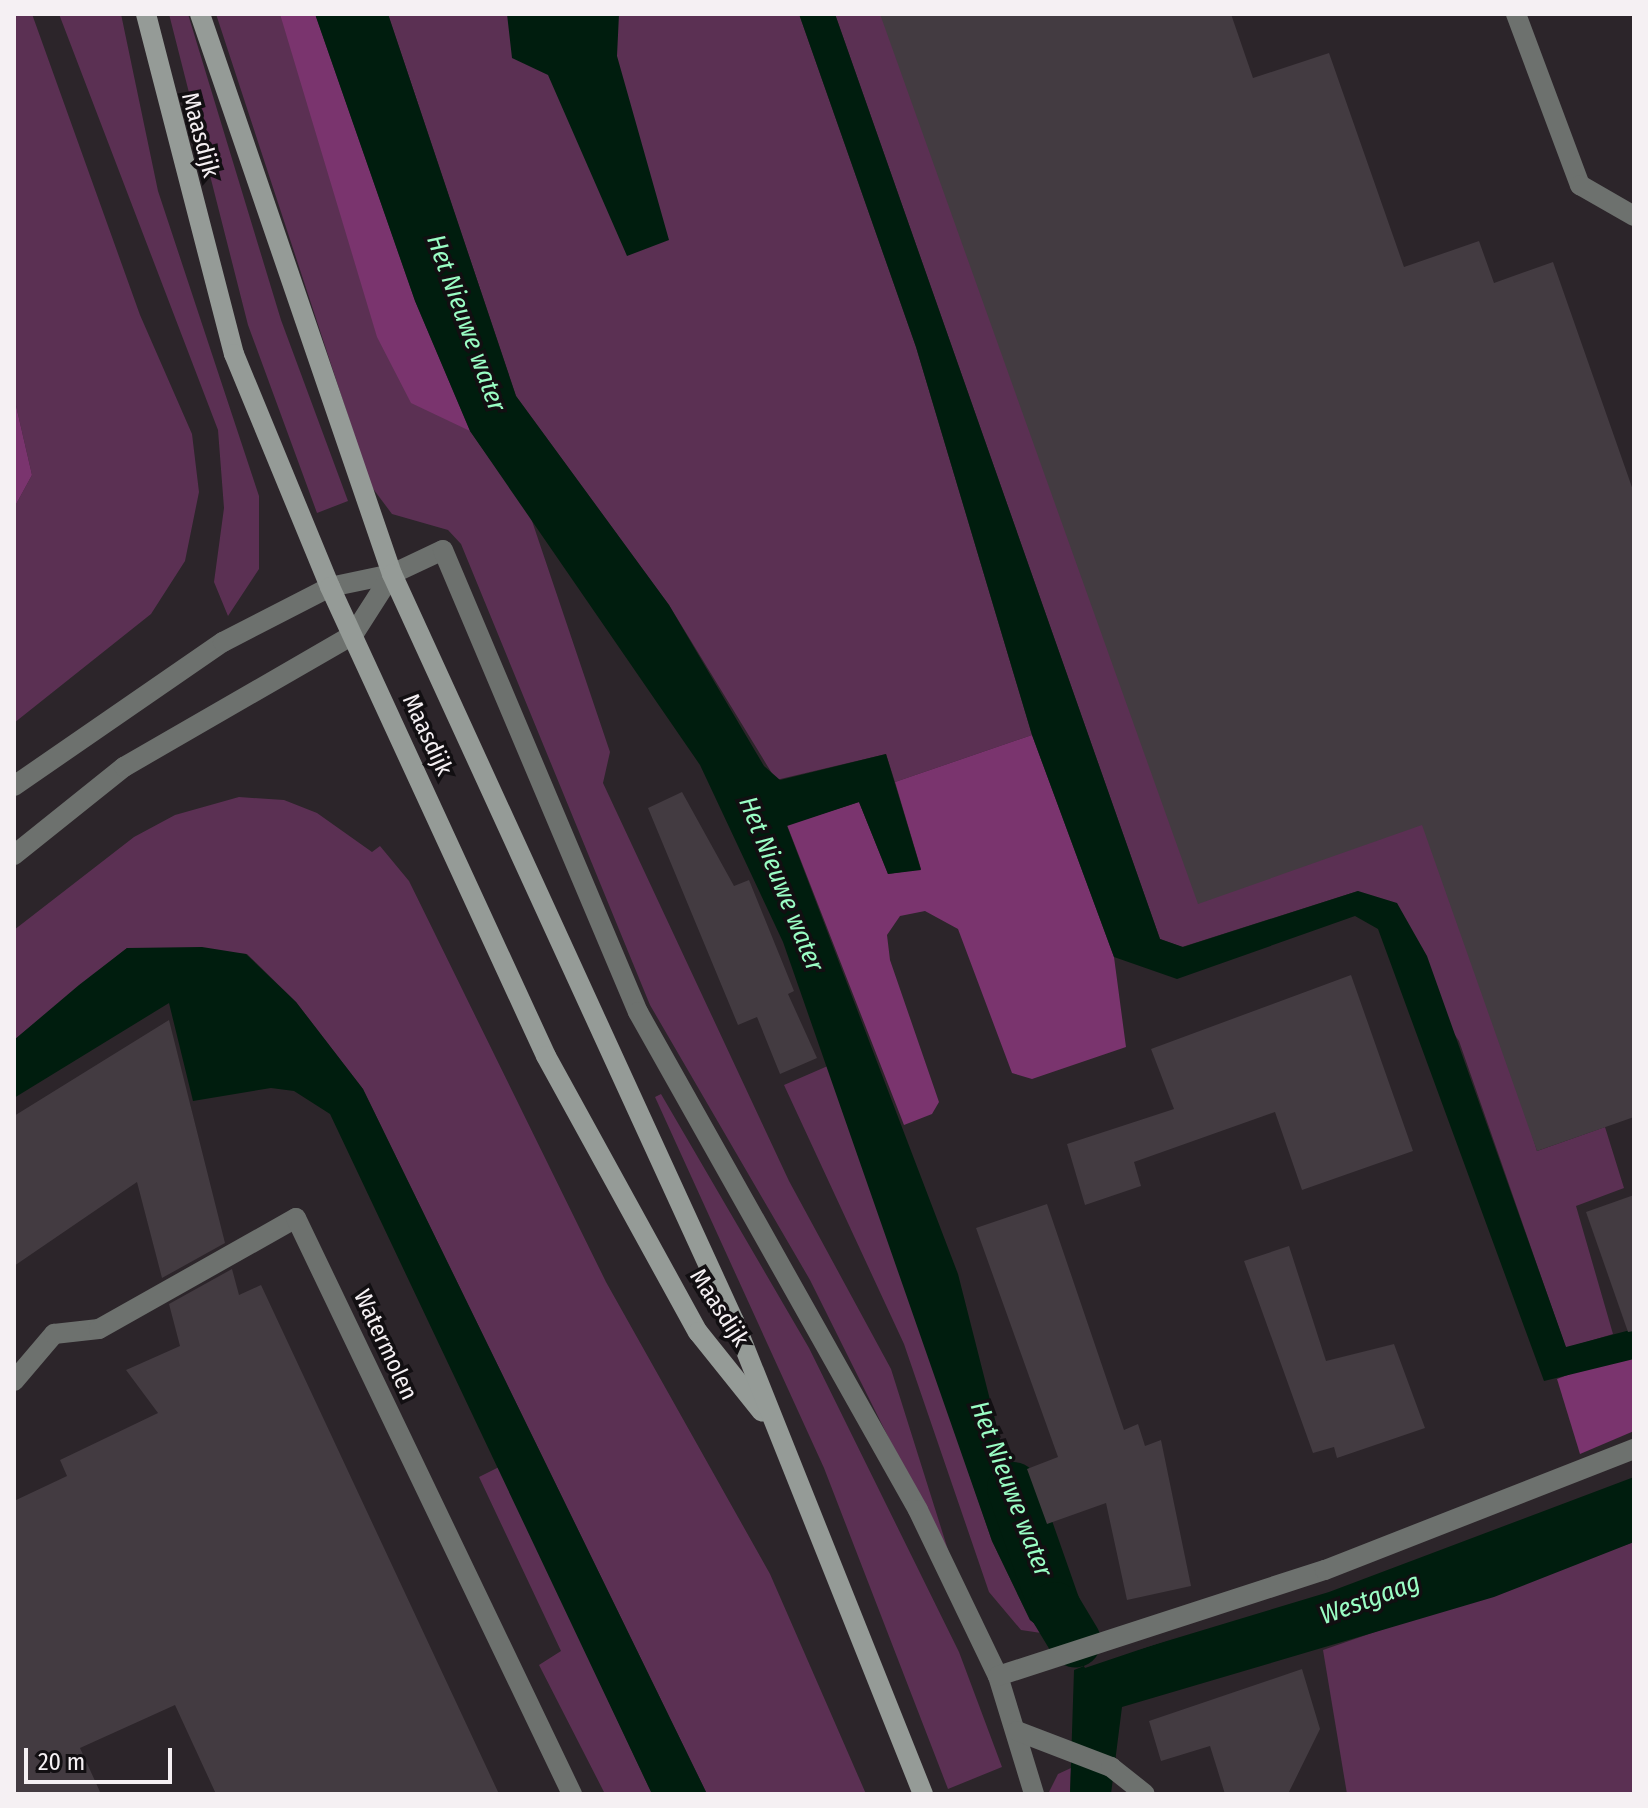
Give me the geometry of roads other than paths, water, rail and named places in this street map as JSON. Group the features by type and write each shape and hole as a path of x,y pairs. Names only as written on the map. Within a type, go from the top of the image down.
{"main road":[{"name":"Maasdijk","path":"146,14 234,354 330,587 546,1056 698,1332 775,1428"},
{"name":"Maasdijk","path":"200,14 392,574 734,1321 923,1794"}],"street":[{"path":"1516,14 1580,185 1634,216"},
{"path":"14,786 223,642 330,587 392,574 443,550 638,1012 918,1510 998,1676 1034,1794"},
{"path":"14,855 124,767 353,635 392,574"},
{"name":"Watermolen","path":"14,1381 54,1334 99,1329 296,1218 572,1794"},
{"path":"998,1676 1141,1626 1325,1570 1634,1449"},
{"path":"1017,1731 1111,1767 1145,1794"}],"water":[{"name":"Westgaag","path":"315,14 388,14 516,396 669,605 764,766 780,780 886,754 921,870 888,874 859,802 787,826 958,1274 1003,1451 1051,1593 1117,1656 1329,1592 1634,1477 1634,1542 1494,1597 1122,1707 1111,1794 1070,1794 1074,1670 1084,1666 1065,1631 1048,1634 1030,1620 992,1541 783,942 700,765 470,431 415,301"},
{"path":"507,14 619,14 617,56 669,240 627,256 548,75 512,58"},
{"path":"799,14 835,14 1160,939 1183,947 1358,891 1397,903 1427,956 1566,1347 1634,1329 1634,1359 1544,1381 1378,929 1355,916 1177,979 1114,957 1032,735 916,347"},
{"path":"202,947 246,954 296,1002 363,1089 707,1794 652,1794 330,1114 294,1091 271,1088 193,1101 169,1003 14,1098 14,1040 79,985 127,948"}],"waterway":[{"name":"Het Nieuwe water","path":"1013,1488 1055,1608 1075,1641"}]}
